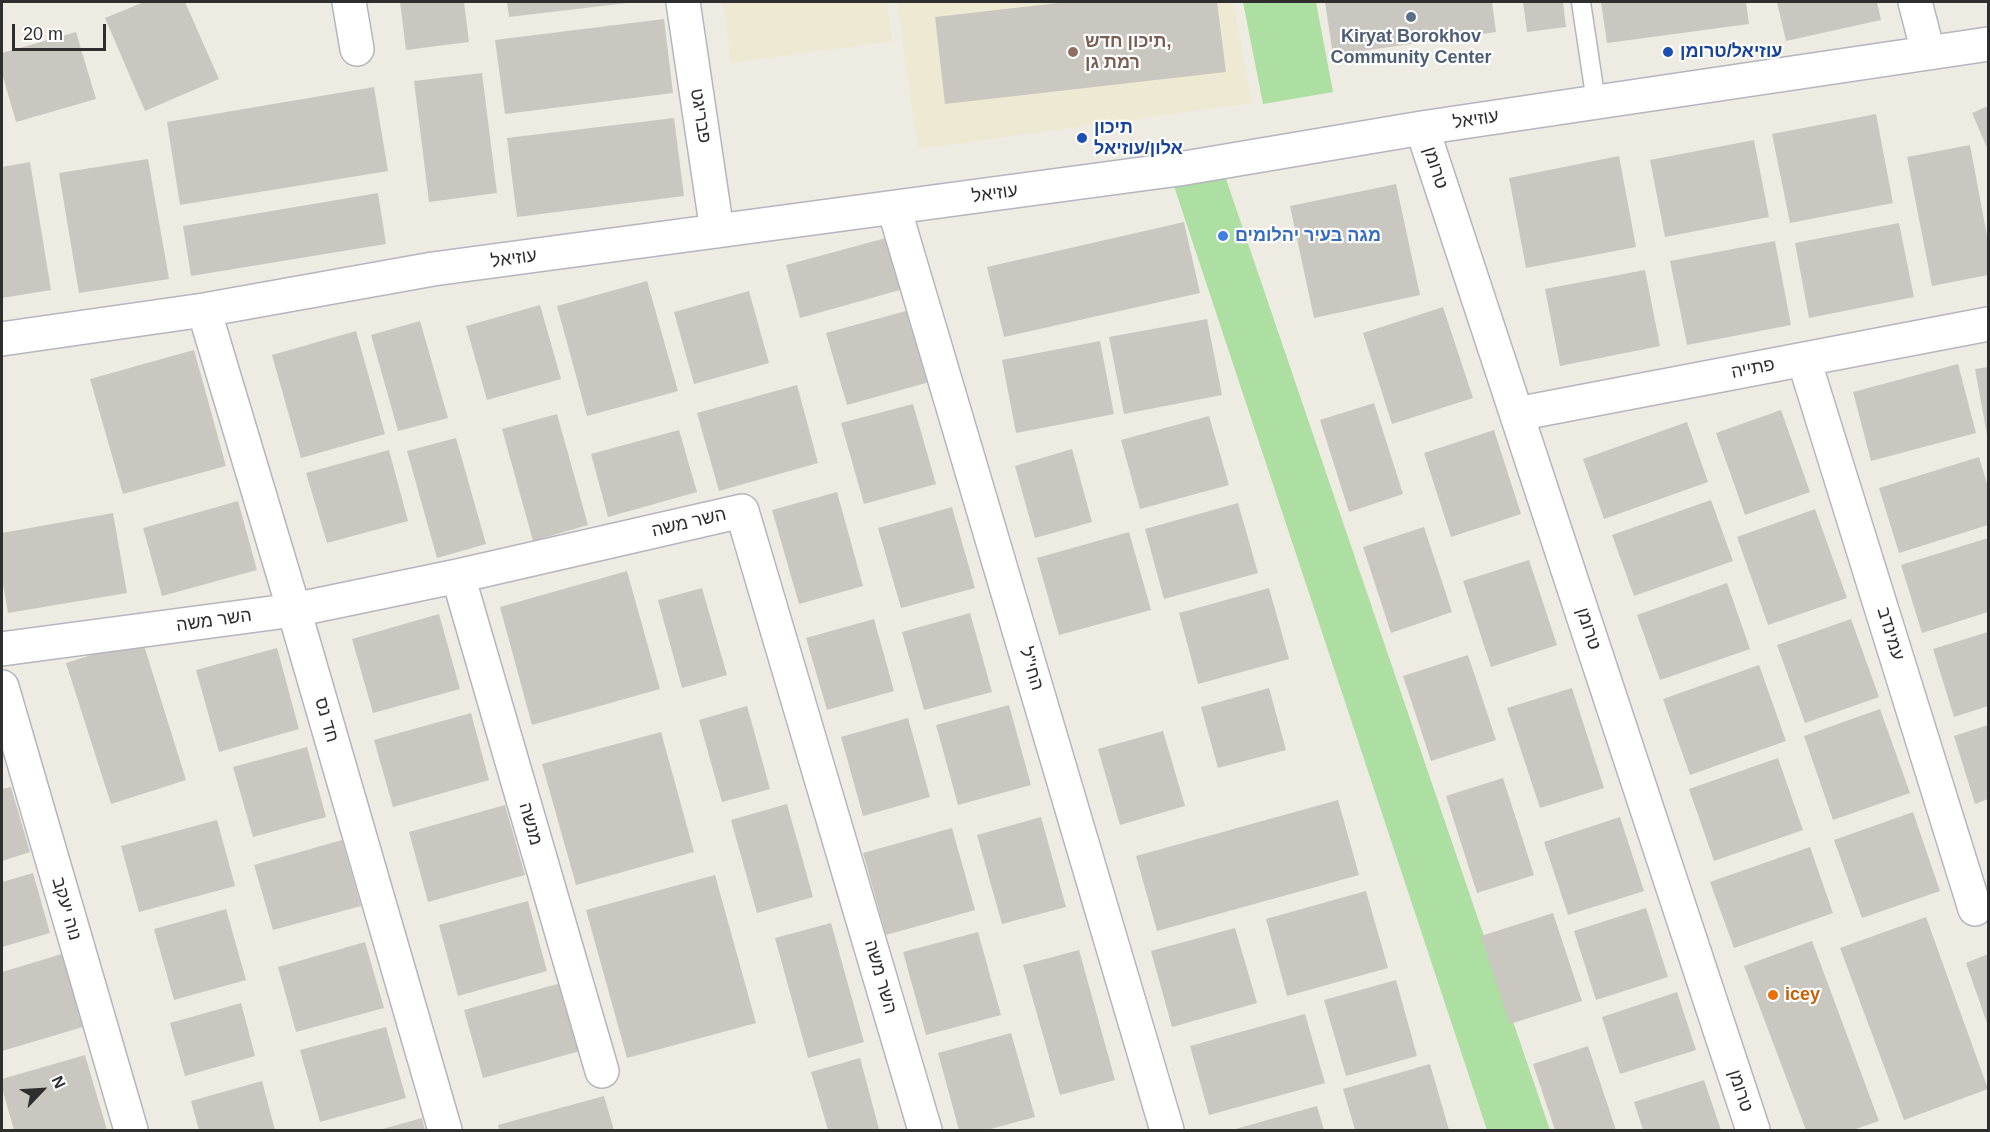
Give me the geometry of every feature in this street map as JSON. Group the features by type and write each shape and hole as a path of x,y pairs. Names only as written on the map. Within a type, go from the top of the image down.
{"street":[{"path":"349,2 357,49"},
{"name":"פבריגט","path":"683,2 717,231"},
{"path":"1915,2 1928,52"},
{"name":"עוזיאל","path":"2,339 204,310 433,269 1179,169 1422,128 1989,44"},
{"name":"טרומן","path":"1422,128 1753,1131"},
{"name":"החי\"ל","path":"894,208 1167,1131"},
{"name":"חד נס","path":"204,310 294,610 445,1131"},
{"name":"פתייה","path":"1516,414 1989,324"},
{"name":"עמינדב","path":"1804,360 1975,909"},
{"name":"השר משה","path":"2,649 294,610 458,576 742,511 925,1131"},
{"name":"מנשה","path":"458,576 602,1071"},
{"name":"נוה יעקב","path":"2,687 131,1131"}],"lane":[{"path":"1581,2 1596,102"}],"shaded area":[{"path":"723,2 887,2 892,41 731,63"},
{"name":"תיכון חדש, רמת גן","path":"897,2 1233,2 1252,103 918,149"}],"green space":[{"path":"1243,2 1316,2 1333,92 1263,104"},
{"path":"1224,173 1550,1130 1487,1130 1174,186"}],"building":[{"path":"144,2 185,2 219,79 145,111 105,18"},
{"path":"400,2 464,2 469,42 406,50"},
{"path":"507,2 627,2 627,3 509,17"},
{"path":"1067,2 1217,2 1226,72 945,104 935,17"},
{"name":"Kiryat Borokhov Community Center","path":"1325,2 1492,2 1496,32 1333,55"},
{"path":"1523,2 1563,2 1566,27 1527,32"},
{"path":"1601,2 1746,2 1749,24 1607,43"},
{"path":"1777,2 1877,2 1881,20 1786,41"},
{"path":"664,19 673,93 505,114 495,40"},
{"path":"76,32 96,99 16,122 2,73 2,53"},
{"path":"482,73 497,193 429,202 414,81"},
{"path":"374,87 388,171 180,205 167,122"},
{"path":"1988,106 1988,150 1972,113"},
{"path":"1876,114 1893,203 1790,223 1772,134"},
{"path":"674,118 684,196 517,217 507,138"},
{"path":"1754,140 1769,217 1665,237 1650,160"},
{"path":"1970,145 1988,241 1988,275 1932,286 1907,157"},
{"path":"1619,156 1636,247 1526,268 1509,178"},
{"path":"148,159 169,279 79,293 59,173"},
{"path":"30,162 51,290 2,298 2,167"},
{"path":"1396,184 1420,295 1314,318 1290,206"},
{"path":"378,193 386,244 191,276 183,226"},
{"path":"1184,222 1200,293 1004,337 987,267"},
{"path":"1899,223 1914,297 1809,318 1795,243"},
{"path":"886,238 900,290 800,318 786,265"},
{"path":"1775,241 1791,325 1687,345 1670,261"},
{"path":"1645,270 1660,346 1560,366 1545,289"},
{"path":"647,281 678,391 587,416 557,306"},
{"path":"749,291 769,363 694,384 674,312"},
{"path":"540,305 561,379 487,400 466,326"},
{"path":"1443,307 1473,398 1392,424 1363,333"},
{"path":"913,309 933,381 847,405 826,333"},
{"path":"1207,319 1222,395 1124,414 1109,337"},
{"path":"420,321 448,418 398,431 371,335"},
{"path":"356,331 385,434 301,458 272,355"},
{"path":"1100,341 1114,414 1016,433 1002,360"},
{"path":"194,350 226,466 123,494 90,379"},
{"path":"1958,364 1976,433 1871,461 1853,392"},
{"path":"1988,367 1988,435 1987,435 1975,369"},
{"path":"797,385 818,463 719,491 697,413"},
{"path":"1374,403 1403,494 1349,512 1320,420"},
{"path":"913,404 936,484 864,504 841,423"},
{"path":"1781,410 1810,492 1745,515 1716,433"},
{"path":"557,414 588,525 533,541 502,429"},
{"path":"1209,416 1229,485 1140,509 1121,440"},
{"path":"1687,422 1708,482 1604,519 1583,459"},
{"path":"679,430 697,492 608,517 591,454"},
{"path":"1494,430 1521,514 1451,537 1424,453"},
{"path":"456,438 486,544 437,558 407,451"},
{"path":"1072,449 1092,522 1035,538 1015,466"},
{"path":"389,450 408,521 327,543 306,473"},
{"path":"1979,457 1988,487 1988,525 1899,553 1879,488"},
{"path":"837,492 863,586 799,604 772,510"},
{"path":"1711,500 1733,561 1634,596 1612,535"},
{"path":"238,501 257,570 162,596 143,528"},
{"path":"1238,503 1258,573 1164,599 1145,529"},
{"path":"952,507 975,588 901,608 878,528"},
{"path":"1815,509 1847,598 1768,625 1737,537"},
{"path":"113,513 127,593 8,613 2,578 2,533"},
{"path":"1424,527 1452,612 1391,633 1363,547"},
{"path":"1129,532 1151,610 1059,635 1037,558"},
{"path":"1988,538 1988,612 1922,633 1901,565"},
{"path":"1529,560 1557,645 1491,667 1463,581"},
{"path":"627,571 660,689 532,725 500,607"},
{"path":"1727,583 1750,649 1660,680 1637,615"},
{"path":"702,588 727,675 682,688 658,600"},
{"path":"1269,588 1289,659 1198,684 1179,613"},
{"path":"970,613 992,692 924,710 902,632"},
{"path":"439,614 460,689 373,713 352,639"},
{"path":"874,619 894,691 827,710 806,638"},
{"path":"1851,619 1879,697 1805,723 1777,645"},
{"path":"1988,632 1988,706 1954,717 1933,649"},
{"path":"142,639 186,780 111,804 66,663"},
{"path":"277,648 299,729 219,752 196,670"},
{"path":"1468,655 1496,740 1431,761 1403,676"},
{"path":"1759,665 1786,741 1690,775 1663,699"},
{"path":"1269,688 1286,750 1218,768 1201,707"},
{"path":"1572,688 1604,788 1540,808 1507,708"},
{"path":"1009,705 1031,785 958,805 936,725"},
{"path":"747,706 770,789 722,802 699,720"},
{"path":"1880,709 1910,793 1833,820 1804,736"},
{"path":"471,713 489,780 393,807 374,740"},
{"path":"908,718 930,797 863,816 841,737"},
{"path":"1988,725 1988,799 1975,804 1954,736"},
{"path":"1163,731 1185,806 1120,825 1098,749"},
{"path":"661,732 694,852 576,885 542,764"},
{"path":"307,747 326,817 253,837 233,767"},
{"path":"1778,758 1803,830 1714,861 1689,789"},
{"path":"1503,778 1534,875 1477,893 1446,796"},
{"path":"11,787 30,852 2,861 2,789"},
{"path":"1338,800 1359,875 1157,931 1136,856"},
{"path":"787,804 813,897 757,913 731,820"},
{"path":"505,805 525,875 428,902 409,832"},
{"path":"1913,812 1940,891 1862,918 1834,840"},
{"path":"1041,817 1066,907 1002,924 977,835"},
{"path":"1620,817 1644,891 1568,915 1544,842"},
{"path":"217,820 235,886 139,912 121,846"},
{"path":"952,828 975,910 886,935 863,853"},
{"path":"342,840 361,906 273,930 254,865"},
{"path":"1810,847 1833,913 1734,948 1710,882"},
{"path":"33,873 50,933 2,947 2,882"},
{"path":"715,875 756,1023 627,1058 586,910"},
{"path":"1366,891 1388,968 1287,996 1266,919"},
{"path":"528,901 547,971 458,996 439,925"},
{"path":"1646,908 1668,977 1596,1000 1574,931"},
{"path":"226,909 246,980 174,1000 154,929"},
{"path":"1553,913 1582,1001 1510,1024 1481,936"},
{"path":"1926,917 1988,1089 1904,1120 1840,948"},
{"path":"831,923 864,1042 808,1058 775,938"},
{"path":"1235,928 1257,1003 1172,1027 1151,951"},
{"path":"978,932 1001,1015 926,1035 903,952"},
{"path":"1812,941 1879,1121 1853,1130 1806,1130 1744,966"},
{"path":"365,942 384,1008 296,1032 278,967"},
{"path":"1079,950 1115,1080 1060,1095 1023,965"},
{"path":"62,954 83,1027 2,1051 2,972"},
{"path":"1988,954 1988,1026 1966,963"},
{"path":"1396,980 1417,1056 1346,1076 1324,1000"},
{"path":"561,983 580,1051 483,1078 464,1010"},
{"path":"1677,992 1696,1050 1620,1074 1602,1017"},
{"path":"241,1003 255,1056 185,1076 170,1023"},
{"path":"1305,1014 1325,1083 1209,1115 1190,1046"},
{"path":"386,1027 406,1098 320,1122 300,1050"},
{"path":"1011,1033 1035,1117 987,1130 959,1130 938,1053"},
{"path":"1588,1046 1616,1130 1555,1130 1533,1064"},
{"path":"85,1055 107,1130 14,1130 2,1088 2,1079"},
{"path":"860,1058 879,1129 828,1130 811,1072"},
{"path":"1430,1064 1449,1130 1355,1130 1343,1089"},
{"path":"1704,1080 1721,1130 1643,1130 1634,1102"},
{"path":"262,1081 275,1130 199,1130 191,1101"},
{"path":"604,1096 614,1130 499,1130 498,1125"},
{"path":"1317,1106 1324,1130 1232,1130"},
{"path":"422,1118 425,1130 379,1130"}],"place":[{"name":"Kiryat Borokhov Community Center","path":"1411,17"},
{"name":"תיכון חדש, רמת גן","path":"1073,52"},
{"name":"עוזיאל/טרומן","path":"1668,52"},
{"name":"תיכון אלון/עוזיאל","path":"1082,138"},
{"name":"מגה בעיר יהלומים","path":"1223,236"},
{"name":"icey","path":"1773,995"}]}
